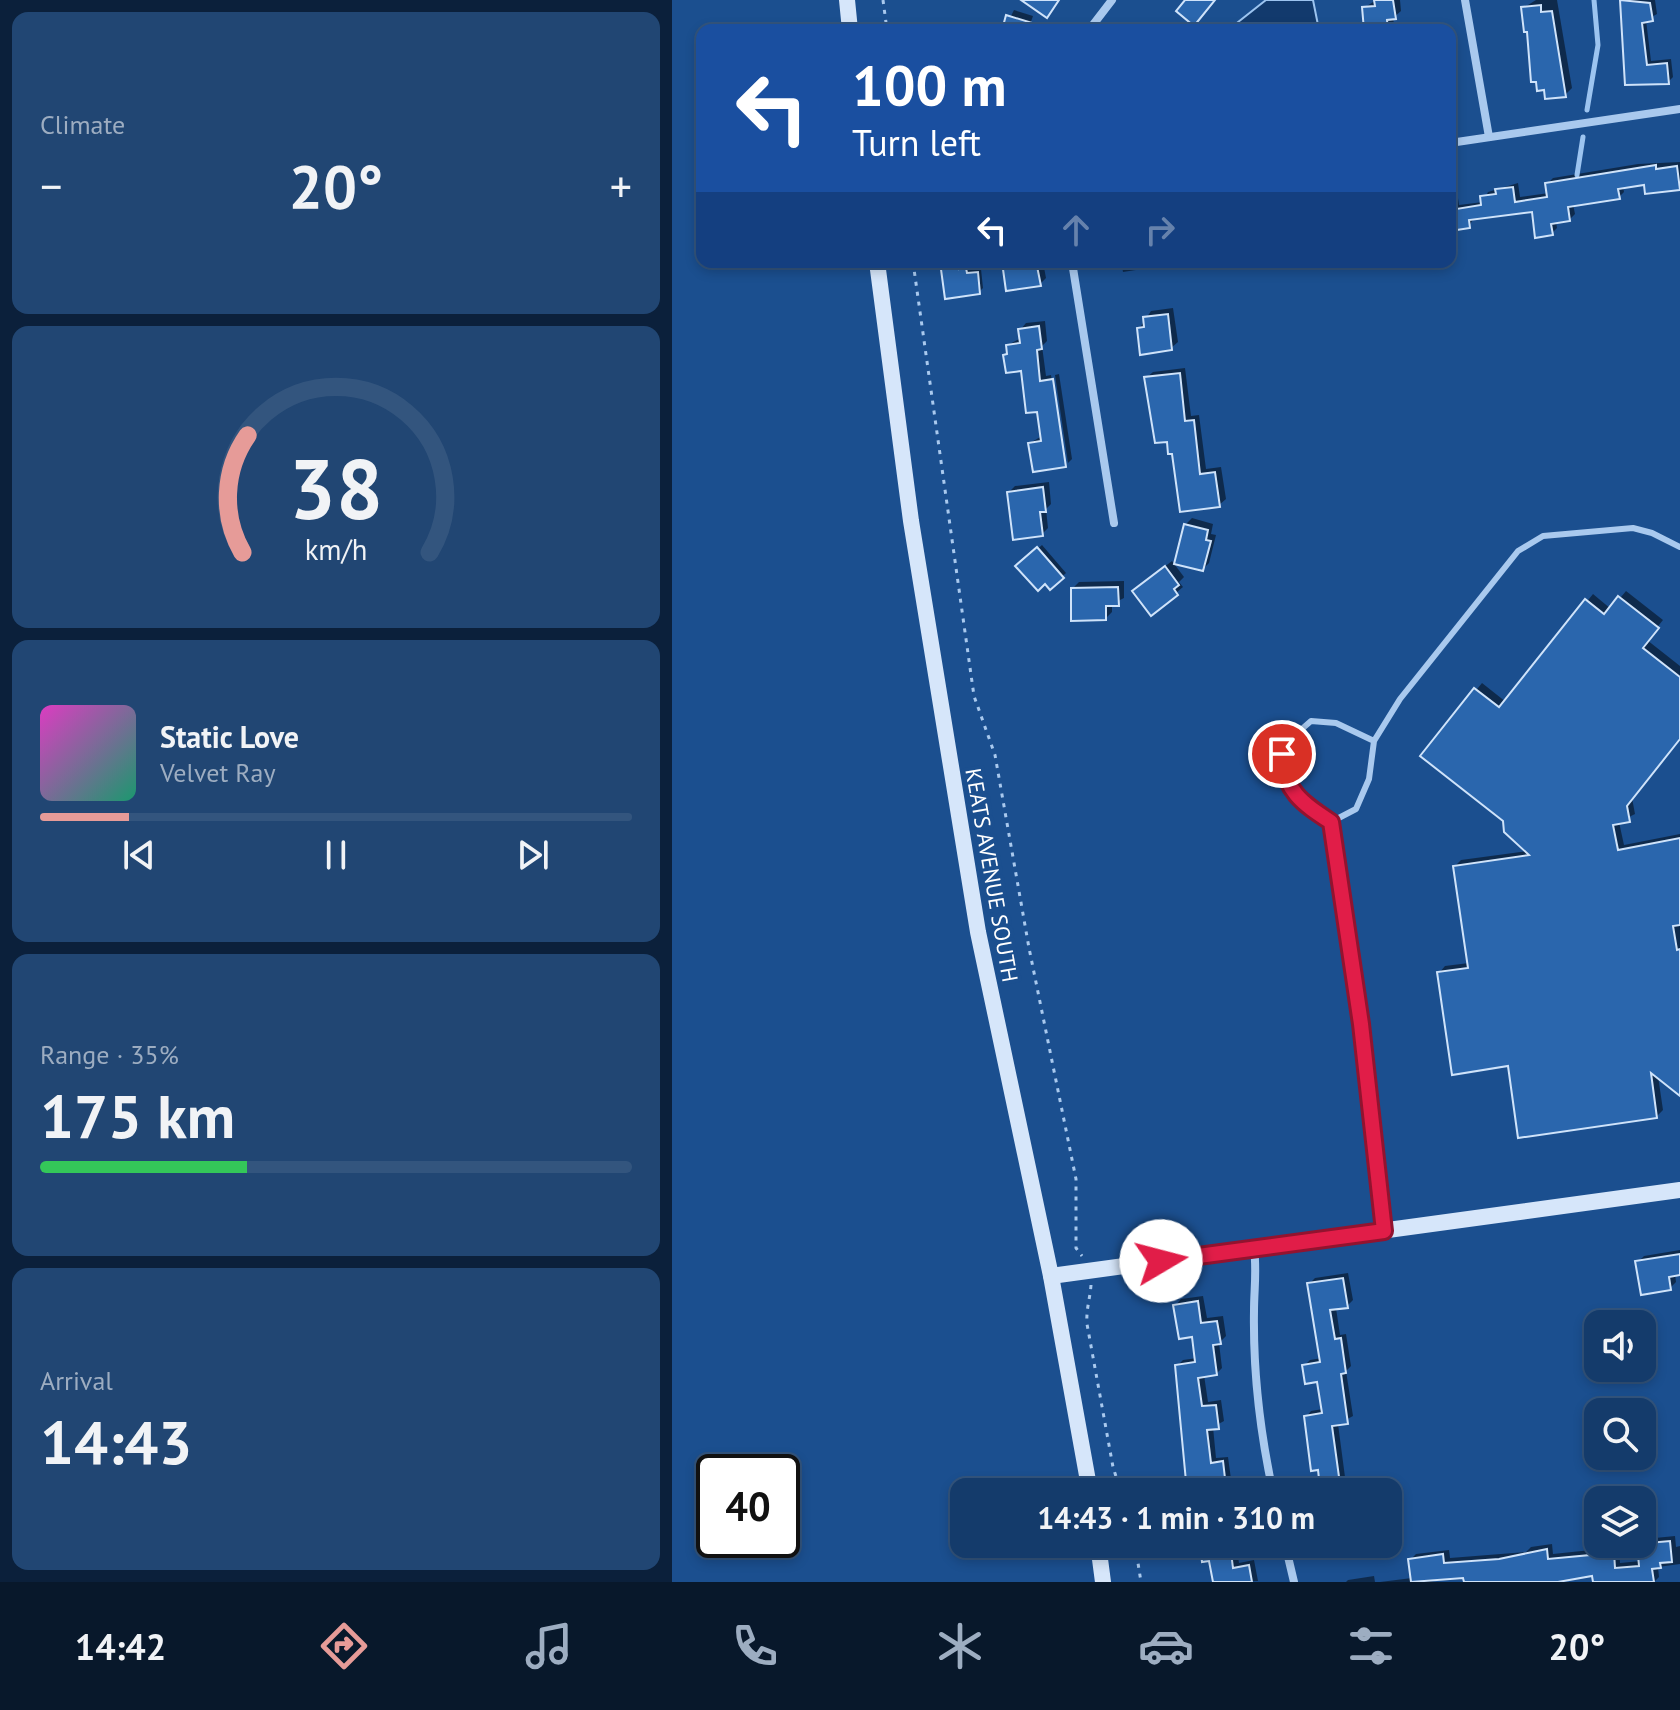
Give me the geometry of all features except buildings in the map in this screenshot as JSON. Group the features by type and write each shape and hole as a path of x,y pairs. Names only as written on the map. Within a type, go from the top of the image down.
{"main road":[{"path":"847,0 849,24"},
{"name":"KEATS AVENUE SOUTH","path":"878,268 911,521 978,932 1051,1276 1087,1478"},
{"path":"1051,1276 1680,1190"},
{"path":"1100,1558 1103,1582"}],"street":[{"path":"1094,24 1112,0"},
{"path":"1465,0 1489,137"},
{"path":"1456,142 1680,109"},
{"path":"1073,268 1114,523"},
{"path":"1254,1248 1258,1278 1254,1309 1259,1427 1270,1478"},
{"path":"1288,1558 1294,1582"}],"lane":[{"path":"1331,822 1356,809 1369,779 1374,741 1400,699 1518,551 1543,536 1633,528 1652,533 1680,547"},
{"path":"1374,741 1336,723 1311,721 1282,754 1283,775 1290,791 1331,822 1361,1024 1384,1231"}],"path":[{"path":"883,0 886,24"},
{"path":"914,268 974,696 995,755 1029,948 1076,1179 1076,1248 1091,1270 1087,1324 1117,1478"},
{"path":"1137,1558 1141,1582"}],"water":[{"path":"1266,0 1313,0 1318,24 1236,24"}],"waterway":[{"path":"1587,110 1598,45 1594,0"},
{"path":"1577,175 1583,137"}],"route":[{"path":"1161,1261 1384,1231 1361,1024 1331,822 1290,791 1283,775 1282,754"}]}
